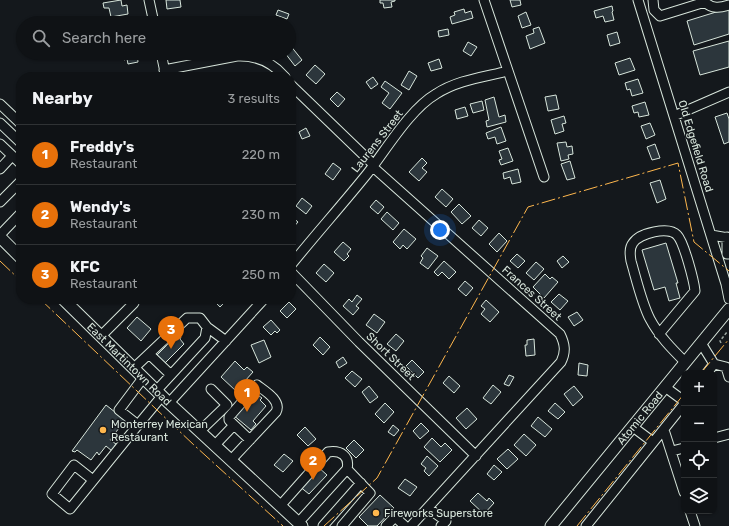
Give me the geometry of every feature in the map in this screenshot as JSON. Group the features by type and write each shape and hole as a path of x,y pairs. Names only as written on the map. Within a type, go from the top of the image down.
{"main road":[{"path":"0,236 16,253"},
{"name":"East Martintown Road","path":"68,304 144,378 300,524"},
{"name":"Atomic Road","path":"551,526 729,309"}],"street":[{"path":"149,0 152,16"},
{"path":"484,0 544,177"},
{"name":"Old Edgefield Road","path":"638,0 711,235 729,299"},
{"path":"653,0 654,10 660,16 704,1 710,6 720,8 729,5"},
{"path":"643,15 654,10"},
{"path":"162,60 165,72"},
{"path":"169,72 220,60"},
{"path":"264,60 281,72"},
{"name":"Laurens Street","path":"296,259 374,166 418,108 434,94 454,84 508,71"},
{"name":"Frances Street","path":"296,90 374,166 560,334 563,340 564,352 561,362 411,526"},
{"path":"674,116 729,92"},
{"path":"0,104 16,119"},
{"path":"0,123 16,138"},
{"path":"0,138 8,130"},
{"path":"0,144 16,160"},
{"path":"0,169 12,156"},
{"path":"0,202 16,186"},
{"path":"0,236 16,218"},
{"path":"659,334 695,291 683,246 678,235 662,230 636,239 632,244 630,252 631,261 649,318 659,334 666,343 685,362"},
{"path":"711,235 728,238 729,254"},
{"name":"Short Street","path":"296,277 359,342 476,456"},
{"path":"101,336 133,304"},
{"path":"93,480 74,465 52,494 70,509 163,396 226,341 260,304"},
{"path":"134,368 187,318 200,318 207,327 226,341"},
{"path":"163,396 171,375 205,338 207,327"},
{"path":"701,343 714,364 726,367 729,378"},
{"path":"149,354 171,375"},
{"path":"710,370 714,364"},
{"path":"138,425 119,410 144,378"},
{"path":"231,460 250,440 276,412 278,408 274,399 257,385 230,415 229,420 250,440"},
{"path":"665,387 681,399"},
{"path":"200,431 227,405 211,389"},
{"path":"586,526 682,406"},
{"path":"215,445 234,425"},
{"path":"632,427 653,442"},
{"path":"664,430 681,482"},
{"path":"717,437 729,434"},
{"path":"672,452 681,449"},
{"path":"280,506 328,452 336,451 341,453 346,458 348,464 347,469 300,524"},
{"path":"330,518 341,526 370,493 347,469"},
{"path":"323,526 361,484"},
{"path":"428,508 446,521 441,526"},
{"path":"691,514 695,526"},
{"path":"386,526 396,516 405,526"}],"path":[{"path":"721,342 720,341 728,331 724,330"}],"building":[{"path":"121,0 122,6 127,5 128,14 111,16 109,8 104,8 103,3"},
{"path":"166,0 180,0 181,7 167,9"},
{"path":"380,0 395,1 391,2 392,7 384,8 383,3 380,3"},
{"path":"510,0 520,0 521,5 512,7"},
{"path":"612,6 614,20 605,22 603,16 596,18 594,11"},
{"path":"729,8 729,34 694,45 687,21"},
{"path":"464,9 465,13 471,11 473,18 452,24 450,17 455,15 454,12"},
{"path":"278,10 289,14 288,16 276,15"},
{"path":"526,12 531,25 522,28 518,16"},
{"path":"539,27 545,43 530,49 526,36 534,33 533,29"},
{"path":"448,29 449,35 439,37 438,31"},
{"path":"617,32 620,43 610,46 607,35"},
{"path":"729,41 729,67 700,75 693,51"},
{"path":"468,42 477,47 471,56 463,51"},
{"path":"296,52 302,60 295,66 290,60 296,60"},
{"path":"630,58 635,70 619,75 615,63"},
{"path":"439,59 442,68 431,71 428,63"},
{"path":"127,60 138,60 138,62 128,64"},
{"path":"315,65 325,74 316,84 306,75"},
{"path":"409,71 417,76 409,90 401,85"},
{"path":"373,77 378,84 371,89 366,82"},
{"path":"638,79 643,93 632,96 630,89 627,90 625,83"},
{"path":"385,81 402,93 390,109 382,103 389,93 381,87"},
{"path":"337,92 345,99 338,107 330,99"},
{"path":"556,95 559,109 548,111 545,97"},
{"path":"494,97 499,117 505,115 506,122 487,127 486,121 489,120 485,100"},
{"path":"482,101 484,110 473,113 470,104"},
{"path":"645,102 649,115 639,117 638,112 634,113 632,106"},
{"path":"465,107 468,116 457,119 455,110"},
{"path":"727,113 729,119 729,142 724,144 715,117"},
{"path":"564,116 566,123 562,124 564,131 555,134 551,120"},
{"path":"650,123 655,135 646,139 641,126"},
{"path":"501,127 506,141 497,144 495,137 488,139 486,133"},
{"path":"306,128 310,136 302,139 299,132"},
{"path":"566,142 567,147 572,146 573,154 568,155 569,159 561,161 557,143"},
{"path":"655,144 660,158 652,160 647,147"},
{"path":"508,148 513,161 501,165 499,160 502,159 499,151"},
{"path":"422,158 427,163 422,168 427,172 419,181 409,172"},
{"path":"570,161 575,178 567,180 561,164"},
{"path":"333,163 341,169 333,180 325,174"},
{"path":"518,169 521,182 512,184 510,177 504,179 503,173"},
{"path":"660,180 666,199 657,203 650,183"},
{"path":"442,189 453,199 446,207 435,197"},
{"path":"302,198 312,206 306,214 296,206"},
{"path":"376,200 384,207 378,214 370,207"},
{"path":"459,204 471,216 462,224 451,212"},
{"path":"387,212 399,223 393,230 381,219"},
{"path":"479,220 488,228 481,236 472,228"},
{"path":"404,229 416,239 407,249 403,245 400,249 393,242"},
{"path":"499,233 507,241 497,252 489,244"},
{"path":"343,242 351,249 347,254 349,256 344,261 334,252"},
{"path":"666,243 678,283 676,283 680,298 669,301 665,287 654,290 642,250"},
{"path":"427,248 438,256 428,269 420,263 423,258 421,256"},
{"path":"517,254 525,261 518,268 510,261"},
{"path":"563,256 569,262 562,268 557,261"},
{"path":"444,261 456,272 449,279 442,272 438,276 434,272"},
{"path":"536,262 544,269 534,280 526,273"},
{"path":"324,264 334,273 326,282 316,273"},
{"path":"545,274 550,279 552,277 558,282 544,298 533,287"},
{"path":"465,281 473,288 466,296 458,289"},
{"path":"559,294 568,301 560,310 551,302"},
{"path":"357,295 362,299 356,306 359,308 353,315 343,306 349,299 352,302"},
{"path":"486,300 499,312 490,322 481,314 485,309 481,306"},
{"path":"287,304 291,304 296,309 287,318 280,311"},
{"path":"577,312 583,320 574,326 568,317"},
{"path":"374,314 385,322 377,333 366,325"},
{"path":"137,317 151,329 141,341 127,328"},
{"path":"271,320 280,330 277,333 275,331 271,335 263,327"},
{"path":"178,334 184,344 165,363 157,355"},
{"path":"396,334 404,341 396,351 387,344"},
{"path":"320,337 330,347 323,355 313,345"},
{"path":"534,339 535,355 526,356 525,345 527,345 527,340"},
{"path":"264,340 271,357 259,363 251,345"},
{"path":"343,357 347,363 339,368 336,362"},
{"path":"412,360 424,372 418,378 406,366"},
{"path":"235,361 244,370 247,367 253,372 236,391 221,377"},
{"path":"579,363 588,365 587,376 578,375"},
{"path":"352,371 362,379 355,387 345,378"},
{"path":"509,375 514,377 509,386 504,384"},
{"path":"449,376 460,386 454,393 443,383"},
{"path":"493,385 501,392 491,404 483,398"},
{"path":"369,386 378,397 370,403 362,392"},
{"path":"574,386 583,397 573,406 564,394"},
{"path":"255,393 262,398 260,400 266,406 253,421 256,424 251,430 232,414"},
{"path":"385,403 394,412 384,423 375,414"},
{"path":"555,403 565,412 558,419 548,411"},
{"name":"Monterrey Mexican Restaurant","path":"106,405 125,420 110,440 116,444 112,451 106,446 99,455 97,452 91,460 77,450 75,452 72,451"},
{"path":"467,408 477,419 466,429 456,418"},
{"path":"538,417 552,429 545,437 531,426"},
{"path":"421,423 429,431 420,439 413,431"},
{"path":"393,425 399,430 394,436 388,432"},
{"path":"305,427 316,439 308,446 297,435"},
{"path":"524,434 536,445 526,456 514,445"},
{"path":"432,438 441,447 445,443 452,450 440,462 424,447"},
{"path":"354,440 364,450 356,458 346,448"},
{"path":"508,449 518,459 507,469 497,459"},
{"path":"284,454 293,461 283,472 274,465"},
{"path":"427,456 438,466 429,476 424,471 426,468 421,464"},
{"path":"494,465 502,472 494,480 487,474"},
{"path":"317,466 327,475 309,494 299,486"},
{"path":"405,479 417,487 410,496 398,488"},
{"path":"478,493 487,501 489,498 494,503 484,514 470,501"},
{"name":"Fireworks Superstore","path":"380,495 394,508 377,526 368,526 359,517"}],"power":[{"path":"324,526 377,478 528,207 678,163 694,242 729,271"},
{"path":"0,261 16,276"},
{"path":"45,304 195,446 283,526"},
{"path":"703,370 729,339"},
{"path":"577,526 681,398"}],"place":[{"name":"KFC","path":"171,349"},
{"name":"Freddy's","path":"247,412"},
{"name":"Monterrey Mexican Restaurant","path":"103,430"},
{"name":"Wendy's","path":"313,480"},
{"name":"Fireworks Superstore","path":"376,513"}]}
